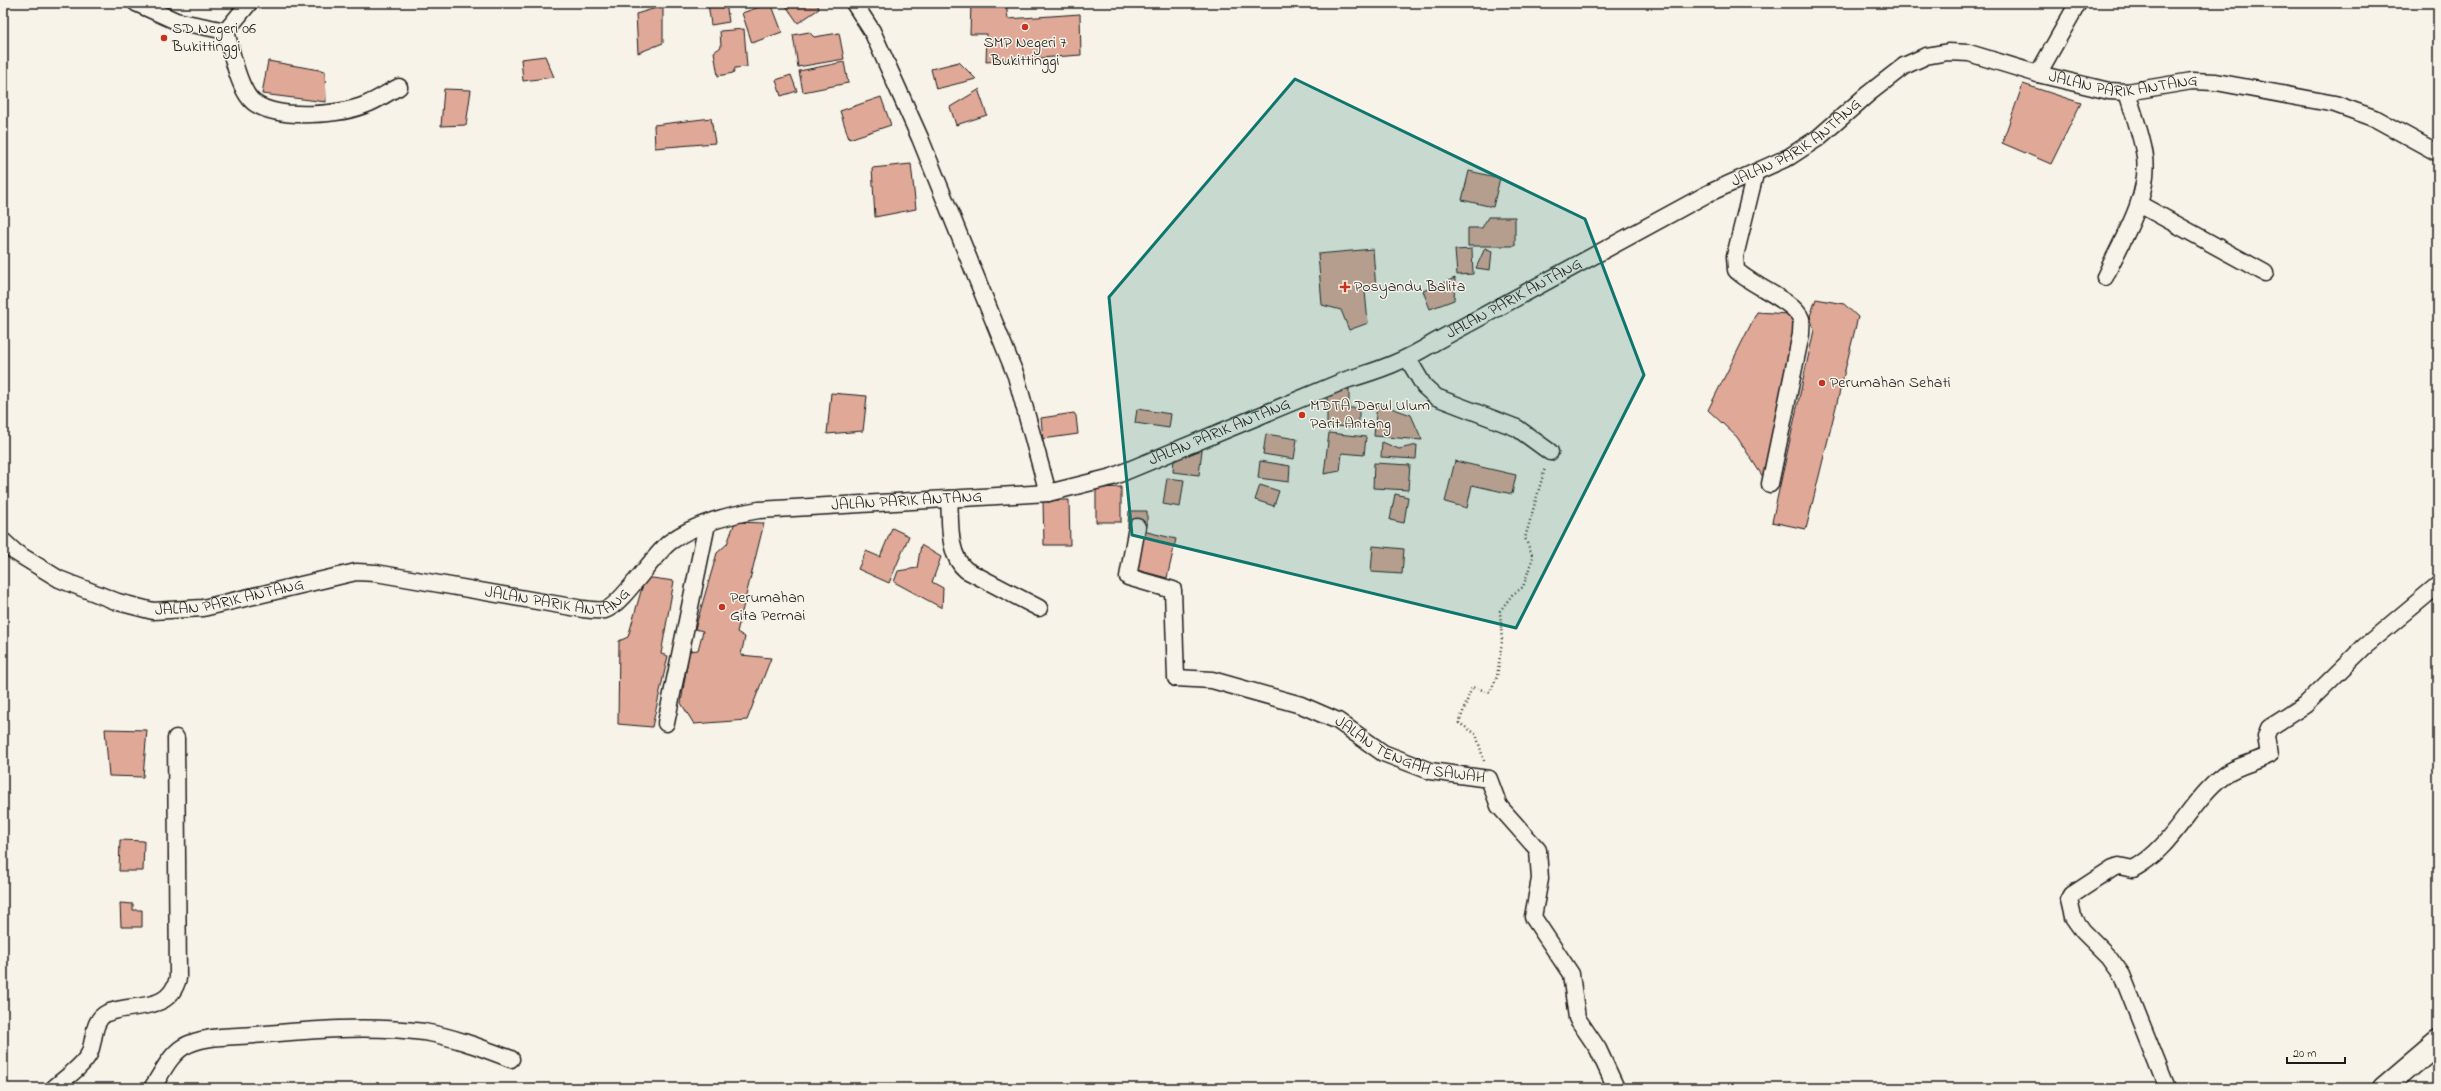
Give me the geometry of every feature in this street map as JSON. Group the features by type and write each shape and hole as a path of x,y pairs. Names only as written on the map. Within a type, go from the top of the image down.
{"street":[{"path":"136,3 176,20 226,31"},
{"path":"226,31 249,3"},
{"path":"854,3 872,31 920,138 1016,376 1048,493"},
{"path":"2038,74 2078,3"},
{"path":"226,31 240,83 255,104 284,113 332,114 366,104 399,86"},
{"name":"JALAN PARIK ANTANG","path":"3,540 15,552 59,579 118,602 153,611 203,608 356,572 597,610 612,606 670,542 707,524 729,516 759,510 1048,493 1112,478 1346,380 1382,370 1408,359 1442,338 1709,193 1755,174 1789,157 1818,138 1868,94 1904,66 1926,56 1948,52 1968,53 2038,74 2109,91 2127,92 2192,81 2216,82 2298,96 2335,104 2374,118 2438,153"},
{"path":"2105,277 2139,204 2145,158 2127,92"},
{"path":"1755,174 1735,256 1736,270 1745,279 1795,308 1801,319 1801,334 1770,484"},
{"path":"2139,204 2265,272"},
{"path":"1408,359 1424,386 1436,398 1517,428 1550,452"},
{"path":"950,499 953,552 958,564 966,570 1039,608"},
{"path":"666,723 707,524"},
{"name":"JALAN TENGAH SAWAH","path":"1137,527 1128,577 1172,590 1176,678 1212,680 1301,705 1338,721 1384,753 1430,771 1489,779 1499,806 1538,850 1540,879 1533,917 1571,974 1577,1018 1598,1049 1616,1088"},
{"path":"2167,1088 2122,975 2109,957 2083,931 2073,917 2069,900 2072,895 2113,868 2119,866 2133,869 2152,856 2181,825 2200,799 2224,776 2247,763 2269,755 2266,736 2269,728 2305,706 2364,647 2438,585"},
{"path":"54,1088 88,1054 95,1027 101,1018 107,1014 152,1004 166,999 175,991 178,978 176,738"},
{"path":"152,1088 171,1059 183,1047 204,1039 301,1030 374,1027 425,1032 464,1041 511,1059"},
{"path":"2384,1088 2438,1042"}],"path":[{"path":"1489,779 1476,734 1460,723 1472,687 1490,692 1497,677 1502,641 1500,611 1512,595 1523,587 1534,557 1525,538 1550,452"}],"highlighted area":[{"path":"1295,79 1585,219 1644,375 1516,628 1132,535 1109,297"}],"building":[{"path":"708,3 726,3 729,22 711,25"},
{"path":"771,3 782,32 752,43 742,13"},
{"path":"784,3 817,3 819,9 798,23"},
{"name":"SMP Negeri 7 Bukittinggi","path":"971,3 1006,3 1008,19 1080,14 1081,55 986,62 987,34 970,34"},
{"path":"663,6 663,43 638,53 636,14"},
{"path":"744,29 747,67 735,68 733,73 718,76 714,52 721,47 720,31"},
{"path":"809,32 814,37 839,33 844,59 798,67 793,35"},
{"path":"545,56 554,77 523,81 521,59"},
{"path":"268,61 325,71 326,102 262,94"},
{"path":"844,62 848,83 803,92 799,71"},
{"path":"959,62 976,79 936,89 931,69"},
{"path":"791,75 797,91 781,96 776,80"},
{"path":"2023,84 2081,103 2051,164 2002,143"},
{"path":"444,89 471,90 466,125 441,126"},
{"path":"980,89 979,92 987,115 956,125 950,107"},
{"path":"881,97 891,125 849,139 840,111"},
{"path":"711,118 715,143 655,148 654,125"},
{"path":"911,164 916,209 875,217 872,168"},
{"path":"1469,171 1500,178 1493,207 1462,200"},
{"path":"1488,217 1515,217 1515,246 1468,246 1468,228 1482,228"},
{"path":"1485,248 1492,251 1490,270 1476,268"},
{"path":"1373,249 1376,290 1365,291 1368,323 1349,330 1341,310 1322,305 1318,254"},
{"path":"1472,249 1473,274 1457,275 1455,250"},
{"path":"1455,278 1454,300 1430,309 1423,291"},
{"name":"Perumahan Sehati","path":"1816,299 1844,304 1858,317 1806,529 1772,522 1814,330 1810,316"},
{"name":"Perumahan Sehati","path":"1757,312 1788,314 1795,324 1763,477 1737,437 1708,410"},
{"path":"1327,388 1349,389 1349,408 1359,408 1359,427 1327,426"},
{"path":"831,393 867,396 863,431 827,434"},
{"path":"1377,403 1411,415 1422,440 1374,436"},
{"path":"1137,409 1171,414 1169,428 1135,423"},
{"path":"1074,413 1076,416 1078,434 1043,439 1041,418"},
{"path":"1329,433 1366,437 1364,455 1342,453 1340,471 1324,474"},
{"path":"1266,434 1297,439 1294,459 1263,454"},
{"path":"1382,442 1399,449 1417,445 1416,459 1381,457"},
{"path":"1202,450 1199,475 1173,472 1174,458"},
{"path":"1260,461 1290,466 1289,482 1258,478"},
{"path":"1455,461 1516,475 1512,494 1472,485 1467,508 1445,502"},
{"path":"1374,463 1410,465 1408,490 1373,488"},
{"path":"1167,478 1184,480 1180,507 1163,504"},
{"path":"1260,485 1279,491 1274,506 1255,500"},
{"path":"1121,487 1121,522 1096,522 1096,488"},
{"path":"1395,494 1408,497 1404,523 1390,520"},
{"path":"1043,500 1069,500 1070,545 1044,545"},
{"path":"1129,511 1147,511 1147,525 1128,525"},
{"name":"Perumahan Gita Permai","path":"735,522 764,523 737,632 745,637 741,655 771,658 747,720 694,724 681,703 689,651 698,650 703,631 695,629 717,553 727,544"},
{"path":"892,528 909,536 889,583 858,569 866,551 880,557"},
{"path":"1143,531 1176,539 1167,578 1133,569"},
{"path":"921,545 941,557 932,582 943,588 942,608 894,582 898,571 917,568"},
{"path":"1373,546 1404,549 1402,574 1371,572"},
{"path":"645,577 674,581 661,654 668,656 652,727 618,724 619,641 628,637"},
{"path":"105,729 147,730 143,777 109,776"},
{"path":"120,840 144,841 143,871 119,871"},
{"path":"120,903 133,904 133,910 142,910 142,927 121,927"}],"place":[{"name":"SMP Negeri 7 Bukittinggi","path":"1025,27"},
{"name":"SD Negeri 06 Bukittinggi","path":"164,38"},
{"name":"Posyandu Balita","path":"1345,287"},
{"name":"Perumahan Sehati","path":"1822,383"},
{"name":"MDTA Darul Ulum Parit Antang","path":"1302,415"},
{"name":"Perumahan Gita Permai","path":"722,607"}]}
